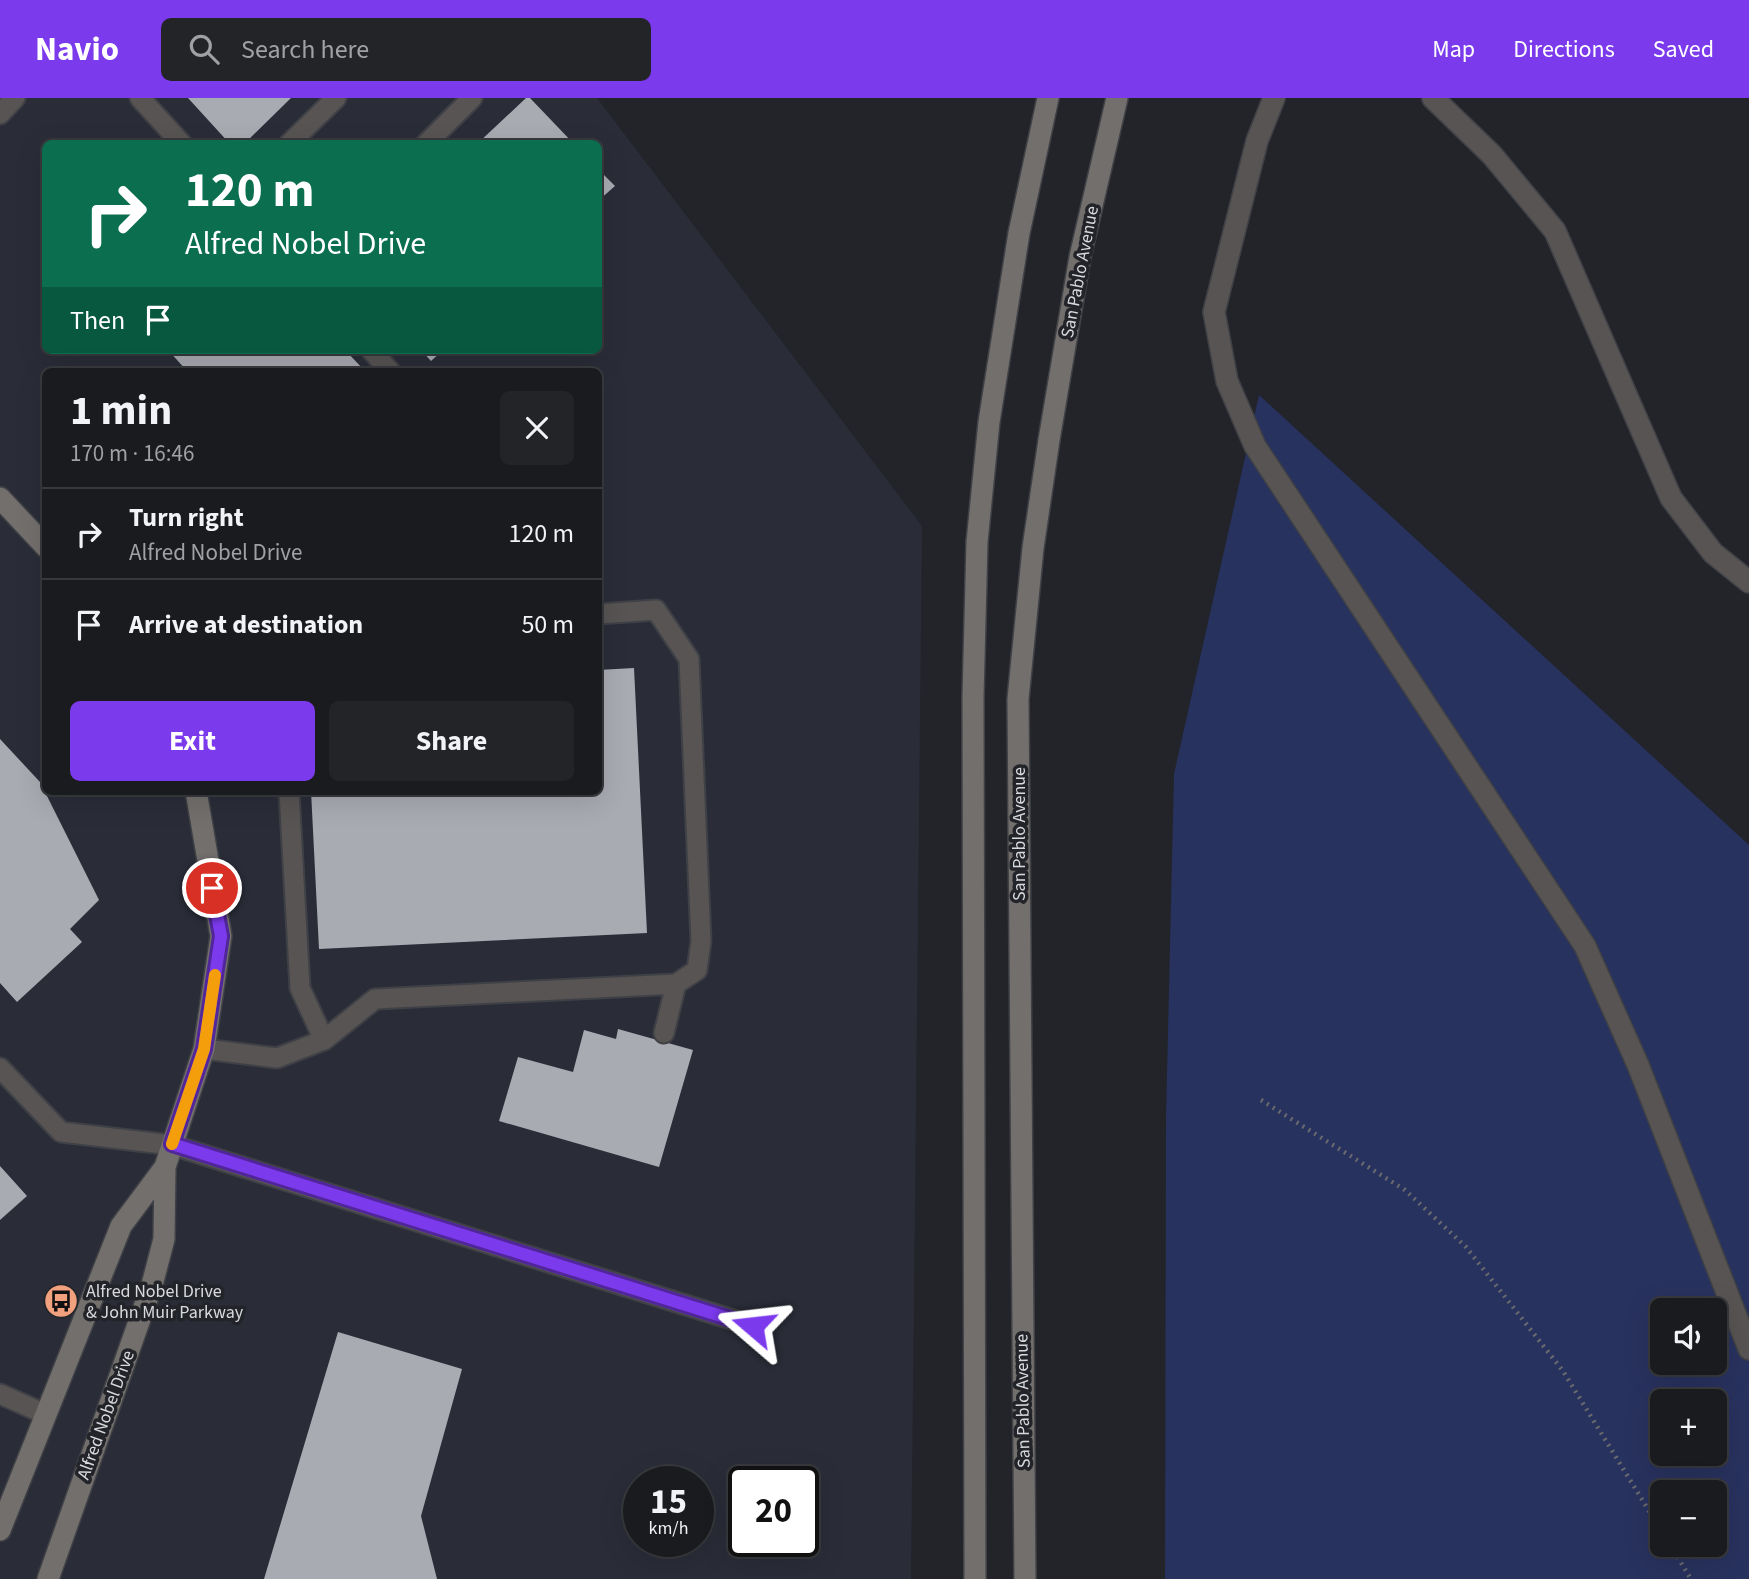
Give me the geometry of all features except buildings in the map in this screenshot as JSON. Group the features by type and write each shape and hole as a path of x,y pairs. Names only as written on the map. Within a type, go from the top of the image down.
{"main road":[{"path":"975,1579 973,697 977,542 989,422 1019,233 1048,98"},
{"name":"San Pablo Avenue","path":"1025,1579 1018,699 1033,548 1052,426 1080,257 1117,98"},
{"path":"0,498 42,543"},
{"name":"Alfred Nobel Drive","path":"48,1579 152,1285 164,1240 165,1167 204,1049 221,936 197,795"},
{"name":"Alfred Nobel Drive","path":"0,1530 121,1226 165,1167"}],"street":[{"path":"1274,98 1257,141 1214,312 1227,381 1255,446 1585,946 1638,1066 1749,1349"},
{"path":"1433,98 1492,155 1555,231 1671,498 1713,553 1749,582"}],"lane":[{"path":"0,114 15,98"},
{"path":"140,98 178,140"},
{"path":"293,140 336,98"},
{"path":"430,140 472,98"},
{"path":"375,354 387,368"},
{"path":"204,1049 277,1058 324,1040 375,999 676,984 696,970 701,941 690,659 656,610 602,614"},
{"path":"289,795 300,988 324,1040"},
{"path":"664,1033 676,984"},
{"path":"0,1068 61,1132 172,1144 753,1326"},
{"path":"0,1394 45,1414"}],"path":[{"path":"1261,1100 1405,1190 1466,1247 1563,1371 1650,1512"},
{"path":"1677,1557 1691,1579"}],"shaded area":[{"path":"0,98 597,98 922,526 911,1579 0,1579"},
{"path":"1259,395 1749,845 1749,1579 1165,1579 1166,1117 1174,774"}],"slow traffic":[{"path":"172,1144 204,1049 215,975"}],"place":[{"name":"Alfred Nobel Drive & John Muir Parkway","path":"61,1301"}],"route":[{"path":"212,888 221,936 204,1049 172,1144 753,1326"}]}
